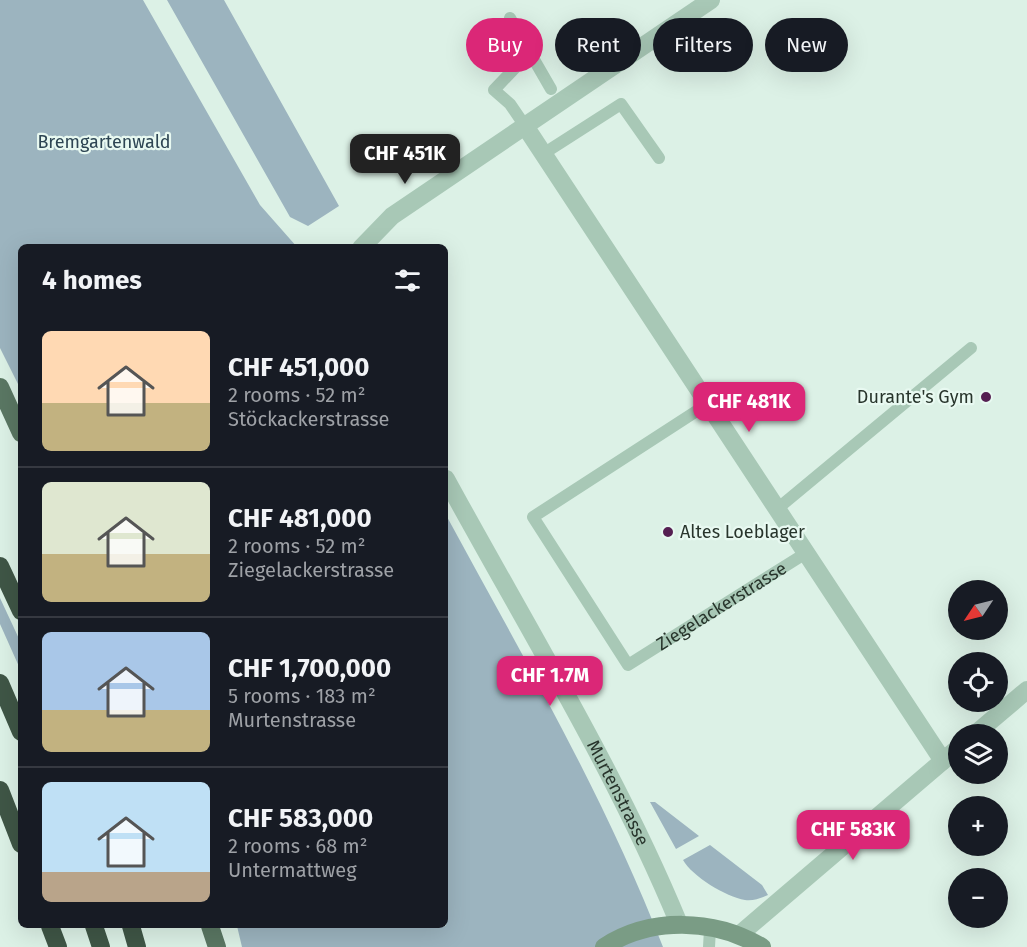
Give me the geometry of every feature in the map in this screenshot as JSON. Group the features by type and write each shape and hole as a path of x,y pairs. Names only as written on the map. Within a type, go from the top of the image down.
{"highway":[{"path":"0,566 18,605"},
{"path":"0,683 18,725"},
{"path":"0,790 18,836"},
{"path":"51,928 58,947"},
{"path":"95,928 101,947"},
{"path":"132,928 137,947"}],"main road":[{"path":"0,387 18,426"},
{"path":"208,928 211,947"},
{"path":"209,928 217,947"}],"street":[{"path":"364,244 378,227 392,216 711,0"},
{"name":"Ziegelackerstrasse","path":"525,126 943,761"},
{"name":"Murtenstrasse","path":"448,483 627,808 656,867 678,924"},
{"path":"988,724 1025,696"},
{"path":"739,935 948,757"},
{"path":"604,947 630,932 678,924 710,938 739,935 762,947"}],"lane":[{"path":"511,72 494,90 510,104 525,126"},
{"path":"541,72 551,89"},
{"path":"543,154 621,104 659,158"},
{"path":"777,509 971,348"},
{"name":"Ziegelackerstrasse","path":"709,404 533,517 628,665 806,553"}],"green space":[{"name":"Bremgartenwald","path":"0,0 143,0 260,205 294,244 18,244 18,384 0,348"},
{"path":"167,0 224,0 339,206 308,226 290,217"},
{"path":"448,519 562,728 615,836 663,947 242,947 237,928 448,928"},
{"path":"0,598 18,637 18,664 0,624"},
{"path":"650,802 655,802 699,836 676,849"},
{"path":"710,845 762,885 768,895 751,900 737,898 710,885 694,873 683,860"}],"place":[{"name":"Durante's Gym","path":"986,397"},
{"name":"Altes Loeblager","path":"668,532"}]}
